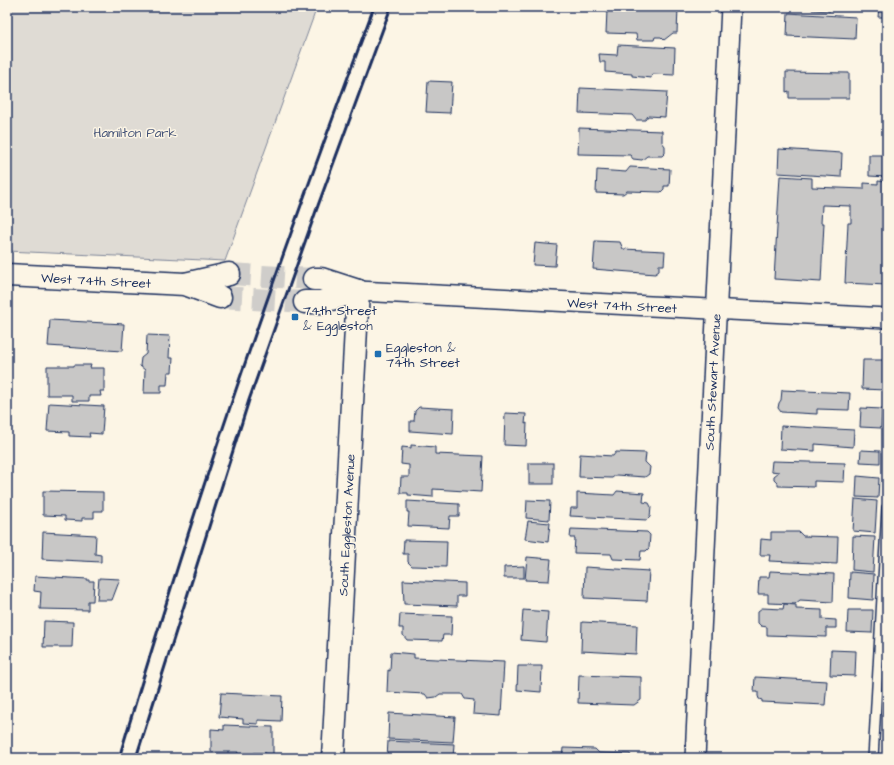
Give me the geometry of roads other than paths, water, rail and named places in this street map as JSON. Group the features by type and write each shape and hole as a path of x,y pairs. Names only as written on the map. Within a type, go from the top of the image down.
{"street":[{"name":"South Stewart Avenue","path":"695,758 715,309 731,7"},
{"name":"West 74th Street","path":"7,275 185,284 229,274"},
{"name":"West 74th Street","path":"314,279 320,279 358,292 887,318"},
{"name":"West 74th Street","path":"185,284 220,297"},
{"name":"West 74th Street","path":"305,302 321,302 358,292"},
{"name":"South Eggleston Avenue","path":"333,758 358,292"}],"lane":[{"path":"873,758 887,508"}],"tunnel":[{"path":"229,274 314,279"},
{"path":"220,297 305,302"}],"railway":[{"path":"119,758 153,645 251,344 374,7"},
{"path":"136,758 249,400 316,211 391,7"}],"place":[{"name":"74th Street & Eggleston","path":"295,317"},
{"name":"Eggleston & 74th Street","path":"378,354"}],"park label":[{"name":"Hamilton Park","path":"135,132"}]}
